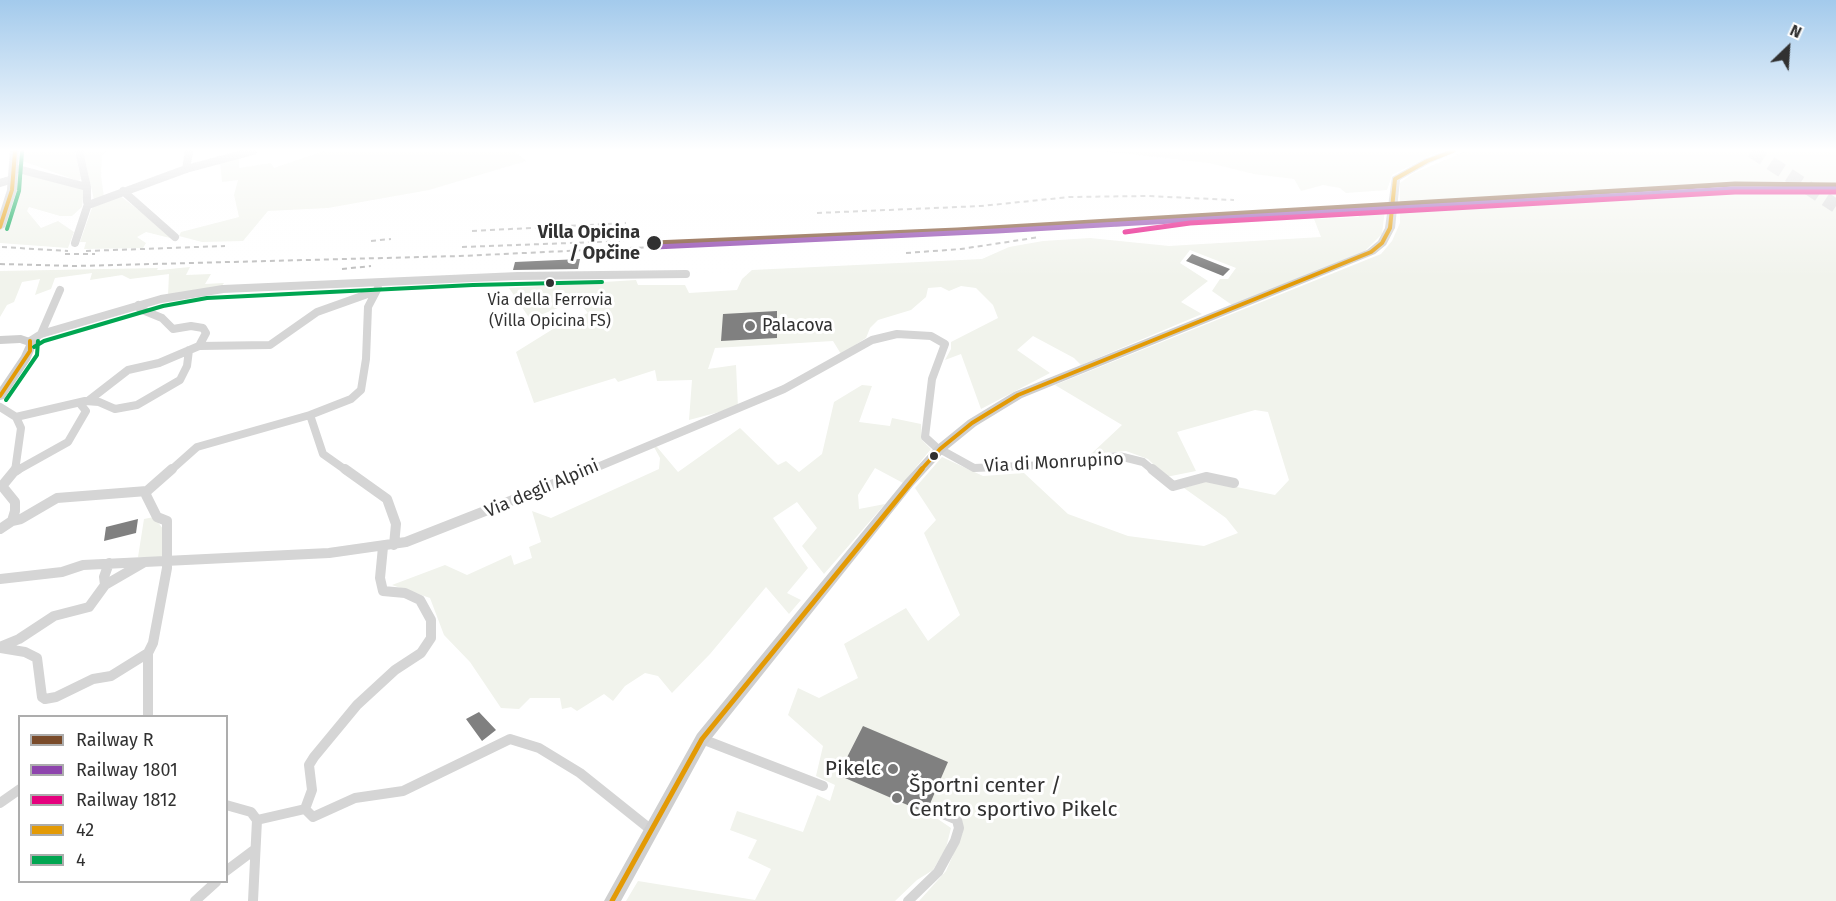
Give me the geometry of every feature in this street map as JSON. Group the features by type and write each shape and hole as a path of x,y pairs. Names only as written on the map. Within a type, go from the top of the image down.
{"main road":[{"path":"0,227 10,193"},
{"path":"612,901 702,739 909,483 940,449 980,417 1018,395 1371,252 1382,243 1390,228 1394,193"},
{"path":"0,340 30,341 30,351 1,393"}],"street":[{"path":"75,243 88,204 87,193"},
{"path":"88,204 120,193"},
{"path":"124,193 175,237"},
{"path":"30,341 41,334 138,305 179,295 223,289 381,282 686,274"},
{"path":"0,529 57,498 147,491 197,447 310,415 351,399 361,390 366,359 368,307 381,282"},
{"path":"41,334 60,290"},
{"path":"12,521 15,502 1,486 15,471 68,442 86,411 81,405 128,370 165,362 199,346 270,345 285,337 317,312 376,291"},
{"path":"138,305 140,309 162,318 173,329 191,326 203,328 206,333 199,346"},
{"name":"Via degli Alpini","path":"0,579 109,563 166,563 328,553 389,546 441,530 511,503 784,389 872,339 885,335 925,335 945,344 935,367 925,423 926,440 940,449"},
{"path":"16,417 87,401 104,404 111,408 137,405 180,380 187,366 189,350"},
{"path":"0,407 16,417 21,428 15,471"},
{"path":"309,813 312,790 309,765 314,757 357,705 395,670 421,653 431,638 431,620 420,600 405,592 383,591 380,578 396,524 387,499 323,454 310,415"},
{"name":"Via di Monrupino","path":"940,449 980,468 1071,464 1087,459 1119,456 1143,462 1173,486 1206,477 1234,483"},
{"path":"0,647 25,652 37,658 41,668 42,696 45,699 56,697 93,679 111,676 148,653 153,643 166,563 167,521 158,517 146,495 147,491"},
{"path":"105,585 104,578 109,563"},
{"path":"0,647 19,639 54,616 88,607 105,585 143,563"},
{"path":"148,653 150,661 148,715"},
{"path":"257,820 309,813 356,798 392,794 414,787 510,739 539,748 580,772 650,829"},
{"path":"702,739 823,786"},
{"path":"0,803 18,790"},
{"path":"228,806 251,812 257,820 253,901"},
{"path":"908,901 938,872 955,841 959,828 957,820 936,811"},
{"path":"228,870 254,850"},
{"path":"195,901 215,883"}],"shaded area":[{"path":"16,193 83,193 82,207 72,216 60,216 29,207 27,211 41,228 58,221 74,232 68,248 0,243 0,213 9,212"},
{"path":"92,193 103,193 104,197 94,200"},
{"path":"235,193 412,193 328,208 268,211 243,241 202,242 179,236 181,232 239,217"},
{"path":"1400,193 1836,193 1836,901 919,901 946,871 963,832 959,815 936,805 932,815 951,828 946,848 933,870 917,880 895,901 626,901 638,881 755,900 771,869 748,858 757,840 730,830 737,811 803,832 817,795 830,801 835,785 816,776 823,746 788,715 798,688 819,698 858,678 844,644 906,608 928,641 960,615 924,533 936,520 915,488 942,457 983,476 1024,473 1068,514 1128,536 1204,546 1238,533 1226,518 1184,488 1208,481 1275,495 1289,480 1268,412 1255,410 1177,432 1196,471 1166,477 1148,459 1126,451 1091,454 1122,425 1055,385 1381,254 1392,241 1400,223"},
{"path":"119,195 174,239 146,232 137,237 146,243 143,248 84,249 86,242 80,242 93,205"},
{"path":"1385,209 1382,234 1364,252 1232,305 1212,291 1220,279 1228,279 1236,268 1190,250 1180,263 1208,281 1181,302 1202,314 1081,365 1074,358 1033,336 1017,350 1050,373 981,409 961,354 945,360 951,349 951,342 998,318 993,305 976,288 961,286 949,291 941,287 928,288 926,297 911,310 878,320 870,328 866,338 841,354 833,341 715,348 708,369 736,365 738,407 689,420 692,380 657,381 655,370 618,382 615,378 534,403 516,352 553,329 588,313 578,301 562,303 558,308 530,319 509,288 636,280 638,285 685,285 689,293 737,290 742,279 752,270 982,259 1009,247 1043,241 1090,238 1169,246 1321,237 1314,219 1359,217 1356,210"},
{"path":"190,267 186,275 211,274 205,284 224,283 221,287 168,295 169,274 130,279 122,275 90,280 92,273 55,278 51,289 35,295 40,279 22,282 14,302 7,305 0,317 0,271 158,268 157,270 160,270"},
{"path":"862,385 872,386 859,422 890,426 892,418 921,424 922,440 931,449 903,483 875,468 858,495 859,509 885,504 824,574 802,546 817,528 797,502 773,518 808,568 787,593 801,600 789,614 766,587 710,654 672,693 658,676 645,673 625,686 613,701 604,694 577,711 571,707 562,709 560,698 530,698 519,709 501,708 470,662 444,635 430,598 392,585 445,565 467,575 511,555 514,565 532,558 529,547 541,542 532,511 551,518 659,469 660,458 654,447 657,447 678,472 740,428 778,465 786,461 799,472 822,454 834,402"},
{"path":"154,517 163,529 162,557 138,557 144,519"}],"building":[{"path":"1192,254 1230,269 1223,276 1186,261"},
{"path":"580,259 578,269 513,270 515,262"},
{"name":"Palacova","path":"777,311 777,338 721,341 723,314"},
{"path":"138,519 136,533 104,541 106,527"},
{"path":"479,712 496,730 482,741 466,719"},
{"name":"Pikelc","path":"863,726 948,762 926,813 838,775"}],"tunnel":[{"path":"1816,193 1836,206"}],"railway":[{"path":"817,213 981,206 1069,197 1148,196 1234,200"},
{"path":"472,231 626,223"},
{"path":"0,264 76,266 460,256 1124,225"},
{"path":"906,253 961,249 1040,237"},
{"path":"371,241 391,239"},
{"path":"462,247 624,241"},
{"path":"86,251 225,246"},
{"path":"2,247 68,251"},
{"path":"65,254 95,254"},
{"path":"342,269 371,266"}],"rail line":[{"name":"R","path":"654,243 957,230 1582,193"},
{"name":"1801","path":"655,247 997,231 1661,193"},
{"name":"1812","path":"1125,232 1190,223 1717,193"}],"transit line":[{"name":"42","path":"0,227 11,193"},
{"name":"4","path":"7,229 18,193"},
{"name":"42","path":"612,901 702,739 909,483 940,449 972,423 1018,395 1371,252 1382,243 1390,228 1394,193"},
{"name":"4","path":"34,347 44,341 163,306 207,298 473,285 602,282"},
{"name":"42","path":"0,396 30,351 30,341"},
{"name":"4","path":"6,400 37,355 38,341"}],"place":[{"name":"Villa Opicina / Opčine","path":"654,243"},
{"name":"Via della Ferrovia (Villa Opicina FS)","path":"550,283"},
{"name":"Palacova","path":"750,326"},
{"name":"Pikelc","path":"893,769"},
{"name":"Športni center / Centro sportivo Pikelc","path":"897,798"}]}
